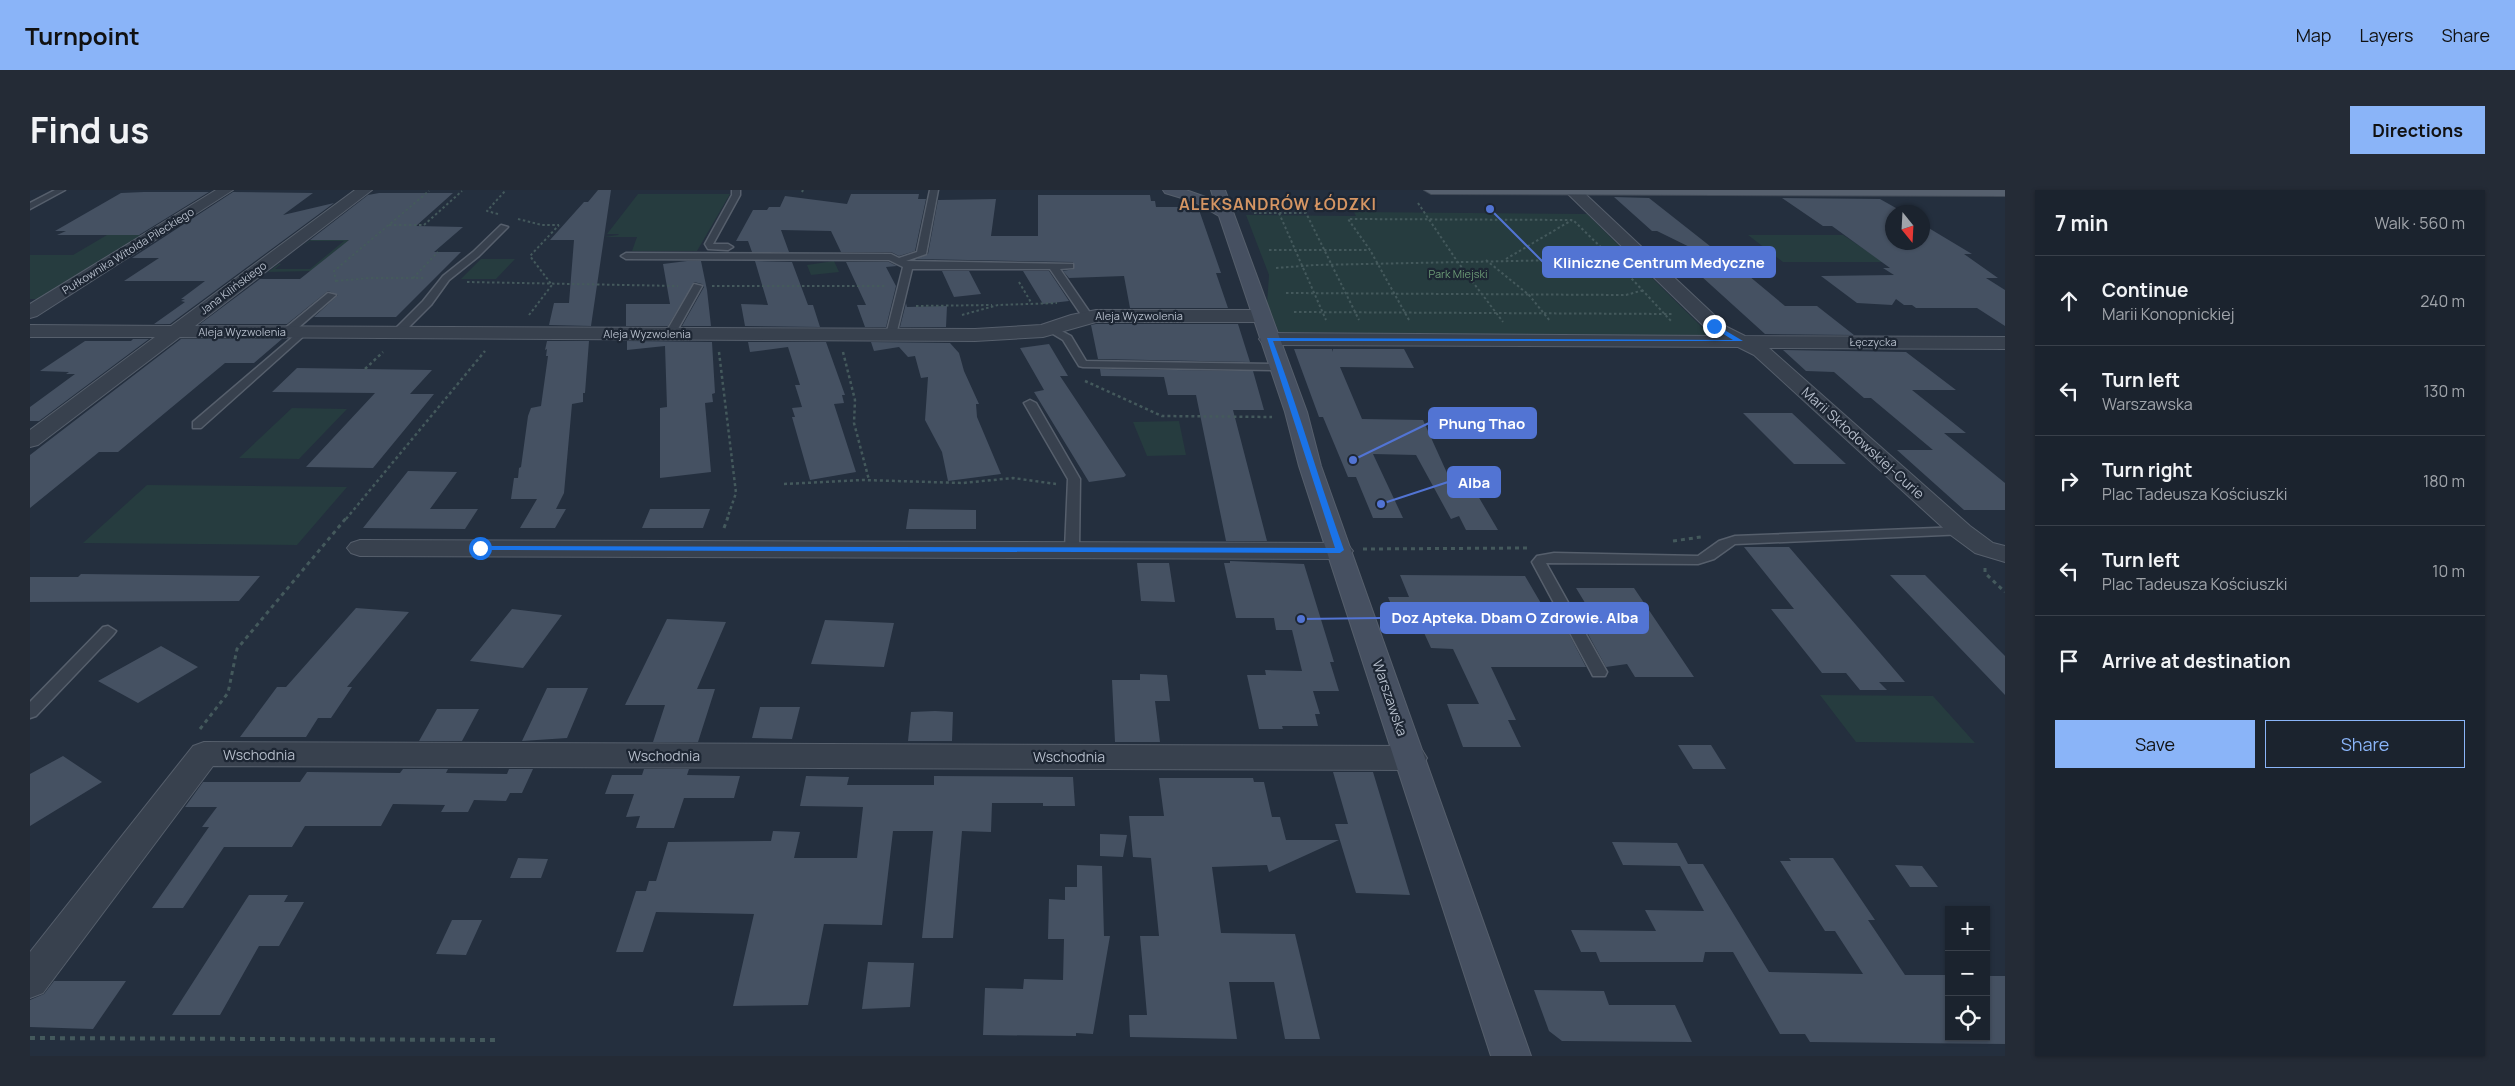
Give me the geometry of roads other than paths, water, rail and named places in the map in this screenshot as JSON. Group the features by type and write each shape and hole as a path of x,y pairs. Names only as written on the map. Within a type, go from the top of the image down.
{"main road":[{"path":"1170,190 1200,199 1226,213"},
{"name":"Warszawska","path":"1218,190 1280,367 1410,758 1512,1056"},
{"path":"1431,190 2005,192"}],"street":[{"name":"Pułkownika Witolda Pileckiego","path":"30,312 226,190"},
{"name":"Jana Kilińskiego","path":"30,440 364,190"},
{"name":"Marii Skłodowskiej-Curie","path":"1573,191 1720,331 1761,351 1961,531 1995,551"},
{"name":"Aleja Wyzwolenia","path":"30,331 891,335 1028,333 1052,329 1088,317 1265,327 1335,339 1517,340"},
{"name":"Łęczycka","path":"1517,340 2005,342"},
{"path":"360,548 1340,550"},
{"name":"Wschodnia","path":"30,981 204,754 1410,758"}],"lane":[{"path":"30,206 61,190"},
{"path":"736,190 736,195 709,244 711,247 740,247"},
{"path":"898,261 921,254 934,190"},
{"path":"397,333 427,303 445,280 476,254 504,226"},
{"path":"626,256 891,257 908,266 1070,266"},
{"path":"891,335 908,266"},
{"path":"1053,266 1088,317"},
{"path":"670,334 697,286"},
{"path":"198,425 331,295"},
{"path":"1052,329 1067,338 1083,364 1280,367"},
{"path":"1030,403 1074,479 1072,550"},
{"path":"1599,672 1539,562 1542,559 1554,557 1698,560 1710,556 1719,545 1730,541 1961,531"},
{"path":"30,712 108,631"}],"place":[{"name":"Kliniczne Centrum Medyczne","path":"1490,209"},
{"name":"Phung Thao","path":"1353,460"},
{"name":"Alba","path":"1381,504"},
{"name":"Doz Apteka. Dbam O Zdrowie. Alba","path":"1301,619"}],"district":[{"name":"ALEKSANDRÓW ŁÓDZKI","path":"1278,204"}],"park label":[{"name":"Park Miejski","path":"1458,274"}]}
